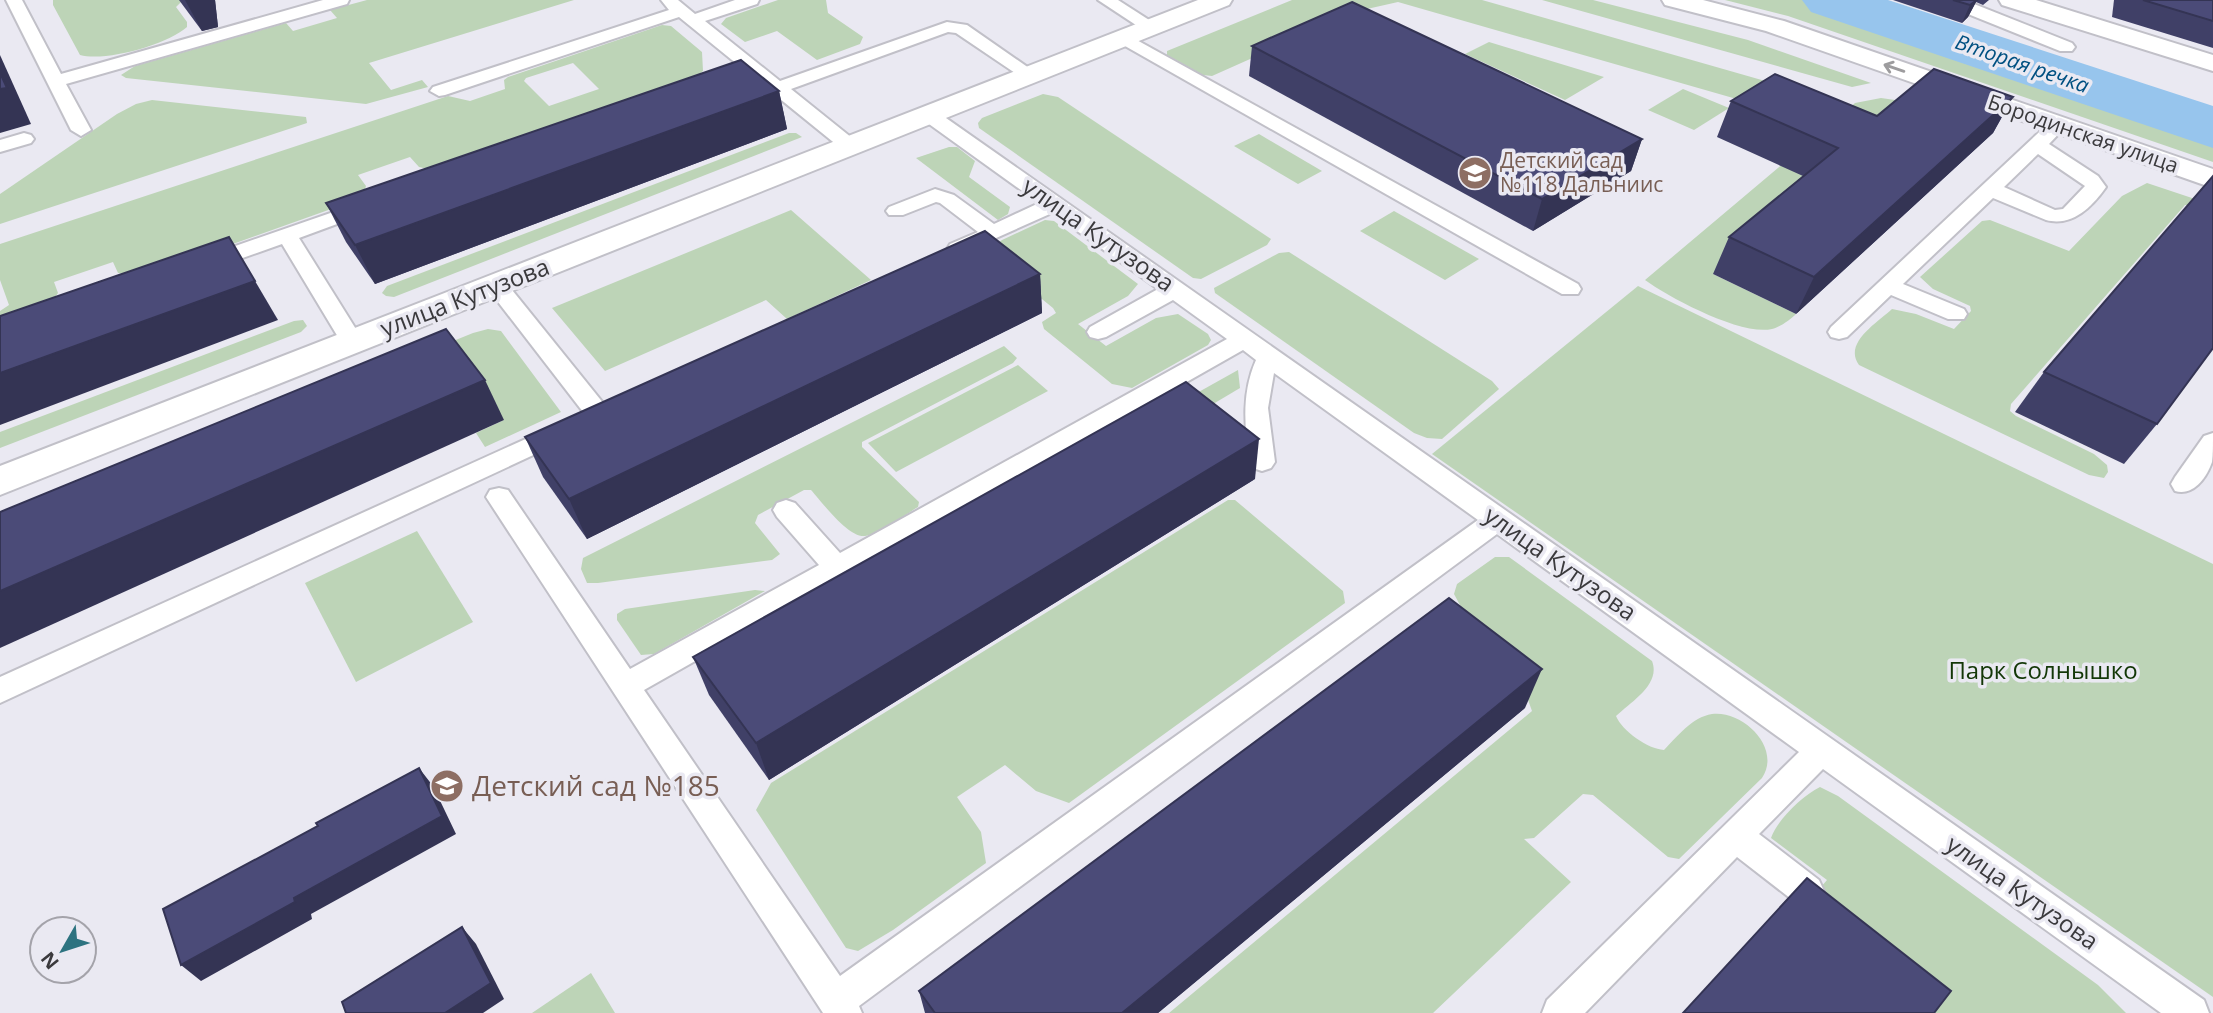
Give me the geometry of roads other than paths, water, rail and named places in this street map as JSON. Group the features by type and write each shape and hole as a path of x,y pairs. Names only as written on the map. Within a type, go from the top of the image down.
{"street":[{"name":"улица Кутузова","path":"0,481 1220,0"},
{"name":"Бородинская улица","path":"1674,0 1775,26 2213,179"},
{"path":"2011,0 2213,63"}],"lane":[{"path":"14,0 81,130"},
{"path":"56,81 341,0"},
{"path":"439,91 681,10 751,0"},
{"path":"1106,0 1137,33 1570,289"},
{"path":"1949,0 2066,47"},
{"path":"681,10 850,146"},
{"path":"780,87 947,27 961,29 1030,75"},
{"path":"733,78 756,69"},
{"name":"улица Кутузова","path":"929,115 2191,1013"},
{"path":"1839,332 2058,125"},
{"path":"0,146 24,139"},
{"path":"1990,189 2053,216 2069,214 2096,187 2091,180 2037,145"},
{"path":"896,211 935,195 947,199 993,233"},
{"path":"184,271 389,199"},
{"path":"935,259 1055,204"},
{"path":"288,235 352,342"},
{"path":"496,285 599,415"},
{"path":"1888,286 1956,314"},
{"path":"1098,332 1174,289"},
{"path":"625,686 1245,339"},
{"path":"1262,462 1255,397 1258,379 1269,357"},
{"path":"0,691 623,404"},
{"path":"2184,484 2213,442"},
{"path":"499,497 840,1007 1498,519"},
{"path":"786,510 837,567"},
{"path":"1560,1013 1821,750"},
{"path":"1736,836 1807,891"}],"waterway":[{"name":"Вторая речка","path":"1831,0 2213,128"}],"place":[{"name":"Детский сад №118 Дальниис","path":"1475,173"},
{"name":"Детский сад №185","path":"447,786"}],"park label":[{"name":"Парк Солнышко","path":"2043,671"}]}
